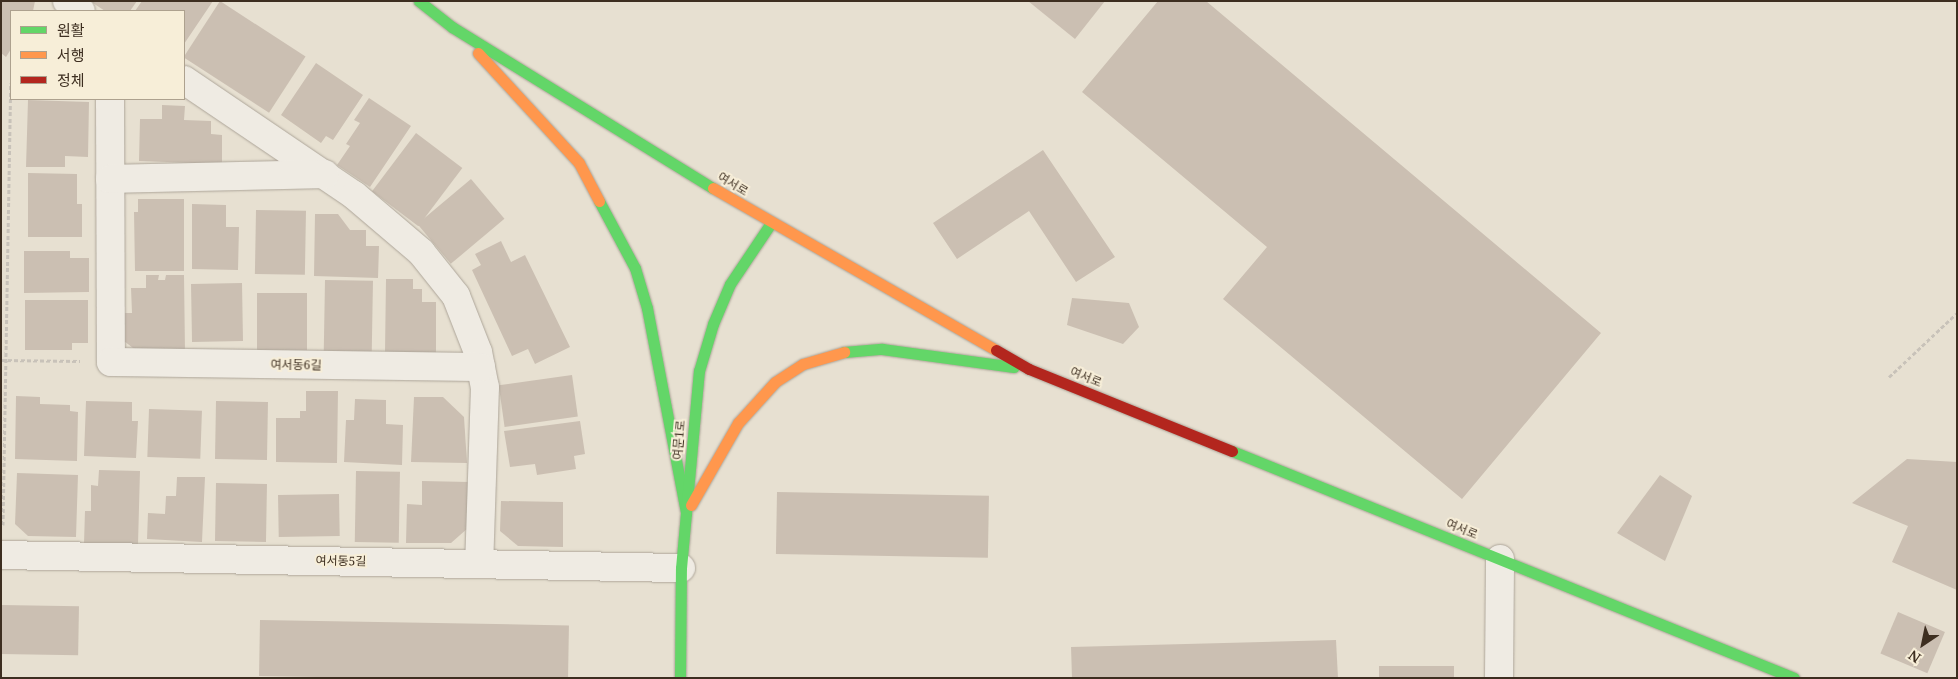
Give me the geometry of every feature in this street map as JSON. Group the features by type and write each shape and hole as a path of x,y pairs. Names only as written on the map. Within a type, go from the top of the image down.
{"street":[{"path":"67,1 80,10"},
{"name":"여서로","path":"419,1 452,27 771,223 1029,369 1794,678"},
{"path":"452,27 579,163 619,233 635,268 647,308 686,513"},
{"path":"185,81 325,174 397,230 443,277 465,317 481,367 486,424 479,564"},
{"path":"110,100 110,362"},
{"path":"110,179 325,174"},
{"name":"여문1로","path":"680,678 681,568 699,370 713,324 730,284 771,223"},
{"path":"686,513 738,423 769,388 803,364 841,352 882,349 1029,369"},
{"name":"여서동6길","path":"110,362 481,367"},
{"name":"여서동5길","path":"2,555 681,568"},
{"path":"1499,678 1500,559"}],"path":[{"path":"2,555 3,360 11,100"},
{"path":"1889,377 1957,313"},
{"path":"3,360 110,362"}],"building":[{"path":"1,1 35,1 33,10 10,10 10,51 6,57 1,53"},
{"path":"90,1 137,1 131,10 104,10"},
{"path":"142,1 213,1 185,43 185,10 136,10"},
{"path":"220,1 306,57 269,113 185,58 185,55"},
{"path":"1028,1 1105,1 1075,39"},
{"path":"1158,1 1206,1 1601,333 1462,499 1223,299 1267,247 1082,92"},
{"path":"316,63 363,95 333,140 326,136 321,143 281,115"},
{"path":"369,98 411,126 370,187 337,165 350,146 346,144 360,123 354,120"},
{"path":"28,100 89,102 88,157 65,156 65,167 26,167"},
{"path":"162,105 185,106 184,120 211,121 211,134 222,135 222,164 139,161 140,119 162,119"},
{"path":"416,133 462,168 418,226 372,191"},
{"path":"1043,150 1115,257 1076,282 1029,211 957,259 933,223"},
{"path":"28,173 77,174 77,204 82,204 82,237 28,237"},
{"path":"471,179 504,219 451,264 417,224"},
{"path":"138,199 184,199 184,271 135,271 134,212 138,212"},
{"path":"192,204 226,205 226,227 239,227 238,270 192,269"},
{"path":"256,210 306,211 305,275 255,274"},
{"path":"315,214 338,214 350,230 366,230 366,246 379,246 378,278 314,276"},
{"path":"501,241 511,262 525,255 570,347 535,364 528,349 512,356 472,270 481,265 475,254"},
{"path":"24,251 70,251 70,258 89,258 89,292 24,293"},
{"path":"146,275 159,275 158,280 165,280 166,275 184,275 185,352 137,351 124,341 124,313 132,313 131,288 146,288"},
{"path":"386,279 413,279 413,289 422,289 422,302 436,302 436,353 385,352"},
{"path":"325,280 373,281 372,353 324,352"},
{"path":"242,283 243,341 192,342 191,284"},
{"path":"257,293 307,293 307,350 257,350"},
{"path":"1072,298 1129,303 1139,327 1123,344 1067,325"},
{"path":"25,300 88,300 88,343 72,343 72,350 25,350"},
{"path":"572,375 578,417 505,427 499,385"},
{"path":"306,391 338,391 337,463 276,462 276,418 300,418 300,411 306,411"},
{"path":"16,396 40,397 40,404 70,405 70,411 78,412 77,461 15,459"},
{"path":"414,397 443,397 464,417 467,463 411,462"},
{"path":"355,399 386,400 386,424 403,425 402,465 344,462 346,420 354,420"},
{"path":"86,401 132,402 132,421 138,421 136,458 84,456"},
{"path":"216,401 268,402 267,460 215,459"},
{"path":"149,409 202,411 200,459 147,457"},
{"path":"580,421 585,454 574,456 576,469 537,475 535,464 510,467 504,431"},
{"path":"1907,459 1957,462 1957,590 1892,562 1908,526 1852,503"},
{"path":"99,470 140,471 138,544 84,543 85,511 91,511 91,485 98,486"},
{"path":"356,471 400,472 399,543 355,542"},
{"path":"17,473 78,475 76,537 28,536 15,524"},
{"path":"1660,475 1692,496 1665,561 1617,533"},
{"path":"177,477 205,477 202,542 147,539 148,513 165,514 166,496 176,496"},
{"path":"422,481 469,482 468,528 451,543 406,543 407,504 422,505"},
{"path":"216,483 267,484 266,542 215,541"},
{"path":"777,492 989,496 988,558 776,554"},
{"path":"339,494 340,536 279,537 278,495"},
{"path":"501,501 563,502 563,547 518,546 500,531"},
{"path":"1,605 79,606 78,655 1,654"},
{"path":"1898,612 1945,632 1927,673 1880,653"},
{"path":"260,620 569,625 568,678 259,676"},
{"path":"1336,640 1338,678 1072,678 1071,647"},
{"path":"1379,666 1454,666 1454,678 1379,678"}],"traffic: fast":[{"path":"419,1 452,27 713,188"},
{"path":"599,201 635,268 647,308 686,513"},
{"path":"680,678 681,568 699,371 713,324 730,284 771,223"},
{"path":"844,352 882,349 1014,367"},
{"path":"1232,451 1794,678"}],"traffic: slow":[{"path":"478,53 579,163 599,201"},
{"path":"713,188 996,350"},
{"path":"691,505 738,423 775,382 803,364 844,352"}],"traffic: jam":[{"path":"996,350 1029,369 1232,451"}]}
